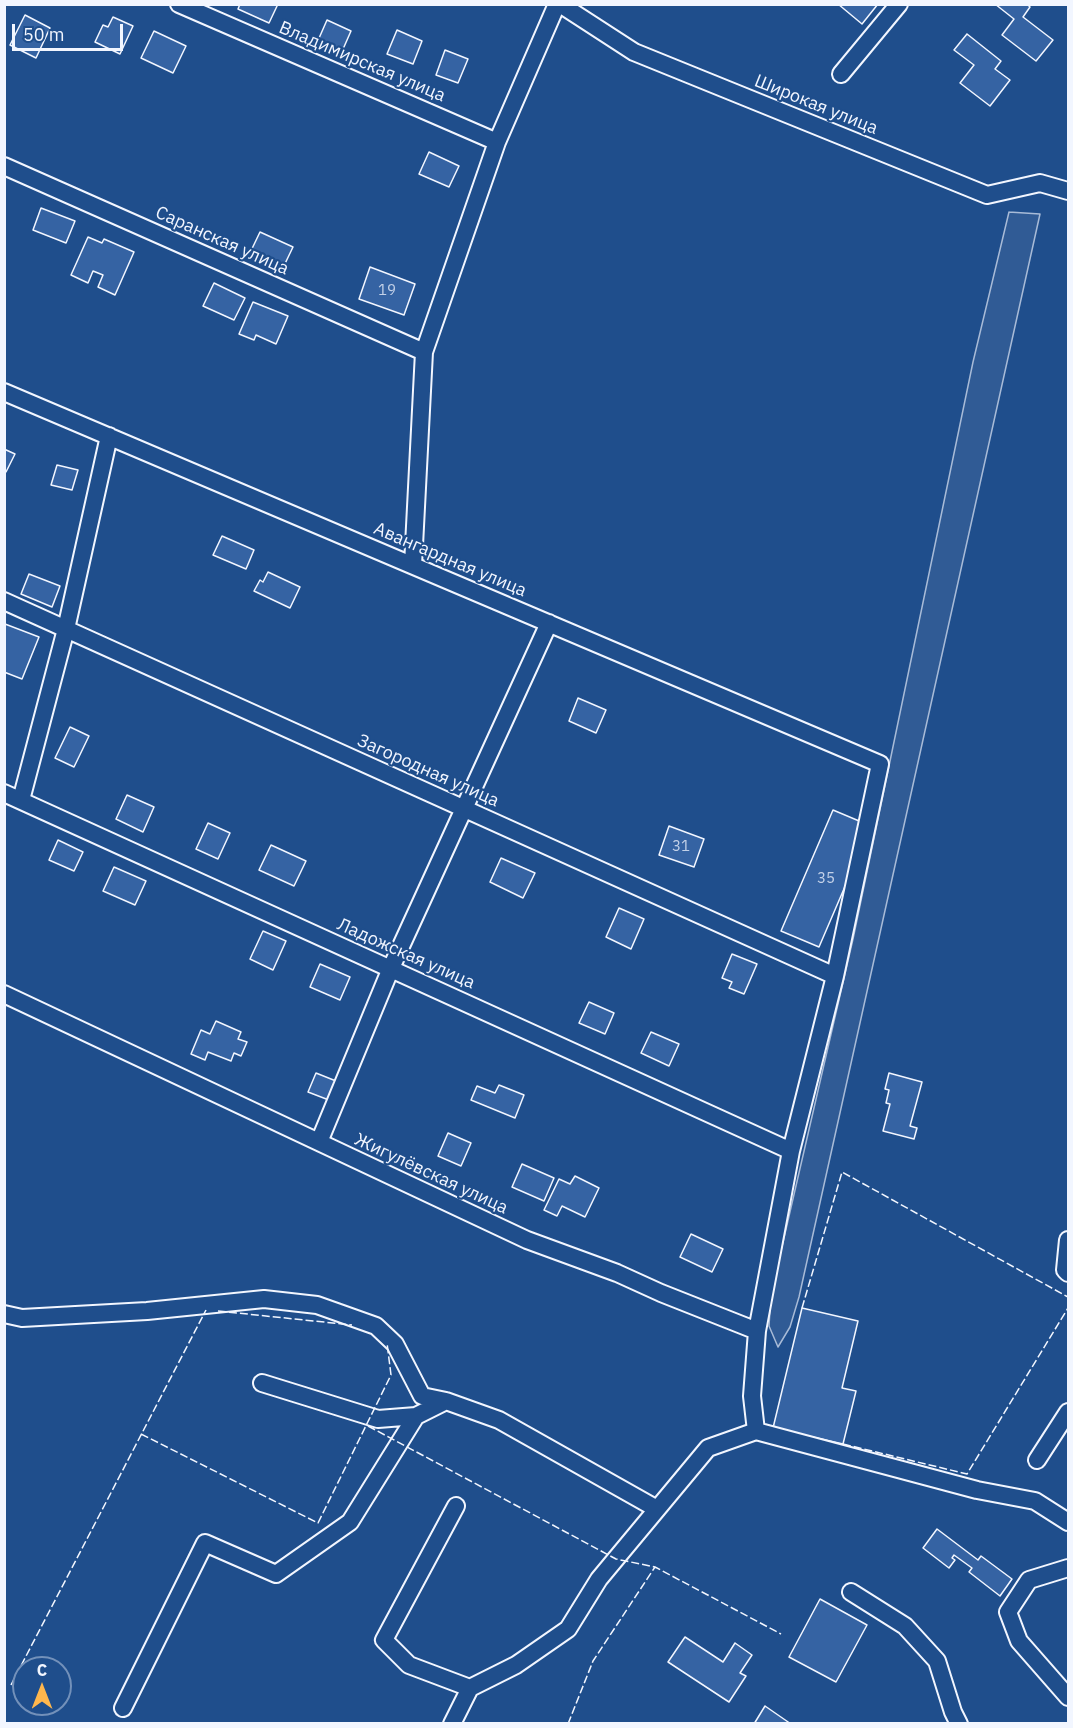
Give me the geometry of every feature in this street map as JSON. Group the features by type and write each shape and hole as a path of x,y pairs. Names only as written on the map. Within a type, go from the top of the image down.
{"street":[{"name":"Владимирская улица","path":"179,4 497,142"},
{"path":"413,566 424,352 497,142 558,4"},
{"name":"Широкая улица","path":"558,4 633,52 987,195 1040,183 1068,191"},
{"path":"841,74 899,4"},
{"name":"Саранская улица","path":"4,166 424,352"},
{"name":"Авангардная улица","path":"4,392 880,764 835,976"},
{"path":"21,800 66,629 109,436"},
{"name":"Загородная улица","path":"4,601 835,976"},
{"path":"318,1142 391,968 549,623"},
{"name":"Ладожская улица","path":"4,793 791,1151"},
{"path":"756,1431 752,1396 757,1331 791,1151 835,976"},
{"name":"Жигулёвская улица","path":"4,994 527,1240 617,1273 757,1331"},
{"path":"1068,1240 1065,1270 1068,1273"},
{"path":"4,1314 22,1318 136,1312 264,1299 317,1305 376,1326 394,1344 422,1396 446,1401 499,1420 657,1509"},
{"path":"262,1383 378,1419 416,1416 446,1401"},
{"path":"1037,1460 1068,1412"},
{"path":"123,1708 205,1543 276,1574 350,1522 416,1416"},
{"path":"452,1724 470,1688 516,1665 568,1629 599,1579 708,1448 756,1431 977,1490 1035,1501 1068,1522"},
{"path":"456,1506 384,1640 409,1665 470,1688"},
{"path":"1068,1568 1029,1580 1008,1612 1019,1641 1068,1697"},
{"path":"851,1592 905,1626 937,1661 959,1724"}],"shaded area":[{"path":"1009,212 1040,214 799,1297 790,1327 778,1347 769,1326 771,1294 853,939 973,362"}],"building":[{"path":"240,4 278,4 269,23 238,9"},
{"path":"838,4 878,4 862,24"},
{"path":"995,4 1027,4 1030,7 1023,17 1053,40 1036,61 1002,35 1014,19"},
{"path":"25,15 50,28 36,58 10,45"},
{"path":"113,17 133,26 120,54 95,42 103,25 108,27"},
{"path":"327,20 351,31 340,56 316,45"},
{"path":"397,30 422,41 413,64 387,54"},
{"path":"154,31 186,46 173,73 141,58"},
{"path":"967,34 1001,61 995,69 1010,80 990,106 960,83 974,65 954,50"},
{"path":"445,50 468,59 458,83 436,75"},
{"path":"429,152 459,166 449,187 419,174"},
{"path":"41,208 75,221 66,243 33,230"},
{"path":"260,232 293,247 281,272 248,257"},
{"path":"88,237 102,243 104,239 134,252 115,295 98,287 103,275 93,271 88,283 71,275"},
{"path":"370,267 415,284 404,315 359,299"},
{"path":"214,283 245,298 234,320 203,306"},
{"path":"253,302 288,316 276,344 256,335 254,340 239,334"},
{"path":"4,449 15,454 6,472 4,472"},
{"path":"57,465 78,470 72,490 51,485"},
{"path":"222,536 254,550 246,569 213,555"},
{"path":"268,572 300,587 290,608 254,591 260,580 263,582"},
{"path":"29,574 60,586 52,607 21,594"},
{"path":"5,624 39,637 22,679 4,672"},
{"path":"578,698 606,710 596,733 569,721"},
{"path":"70,727 89,736 74,767 55,758"},
{"path":"127,795 154,807 143,832 116,819"},
{"path":"833,810 871,826 819,947 781,931"},
{"path":"208,823 230,833 218,859 196,849"},
{"path":"669,826 704,839 694,867 659,855"},
{"path":"58,840 83,852 74,871 49,860"},
{"path":"271,845 306,861 294,886 259,870"},
{"path":"501,858 535,873 523,898 490,882"},
{"path":"114,867 146,881 135,905 103,891"},
{"path":"619,908 644,919 631,949 606,937"},
{"path":"263,931 286,941 273,970 250,959"},
{"path":"732,954 757,964 744,994 729,988 732,982 722,978"},
{"path":"320,964 350,977 340,1000 310,987"},
{"path":"589,1002 614,1013 605,1034 579,1023"},
{"path":"216,1021 241,1032 238,1039 247,1042 241,1056 234,1053 231,1061 208,1052 205,1060 191,1054 201,1030 210,1034"},
{"path":"651,1032 679,1044 669,1066 641,1053"},
{"path":"316,1073 341,1083 334,1102 308,1092"},
{"path":"889,1073 922,1082 910,1126 917,1128 914,1139 883,1131 890,1104 886,1103 889,1090 885,1089"},
{"path":"499,1085 524,1095 515,1118 471,1100 477,1086 495,1093"},
{"path":"448,1133 471,1143 461,1166 438,1156"},
{"path":"522,1164 554,1178 544,1201 512,1187"},
{"path":"575,1176 599,1188 585,1217 562,1206 557,1216 544,1210 559,1179 570,1184"},
{"path":"691,1234 723,1249 712,1272 680,1257"},
{"path":"802,1308 858,1321 842,1388 856,1391 843,1444 773,1428"},
{"path":"937,1529 978,1560 981,1556 1012,1579 1000,1596 969,1572 972,1568 954,1555 952,1558 955,1560 949,1568 923,1548"},
{"path":"820,1599 867,1625 836,1682 789,1657"},
{"path":"685,1637 723,1662 735,1643 752,1655 740,1673 746,1676 729,1702 668,1662"},
{"path":"765,1706 791,1724 754,1724"}],"fence":[{"path":"802,1308 842,1172 1068,1297"},
{"path":"843,1444 967,1474 1068,1308"},
{"path":"11,1685 206,1310"},
{"path":"218,1311 352,1325"},
{"path":"141,1434 318,1523 391,1375 387,1343"},
{"path":"368,1426 616,1559 655,1567 781,1634"},
{"path":"568,1724 593,1661 655,1567"}]}
